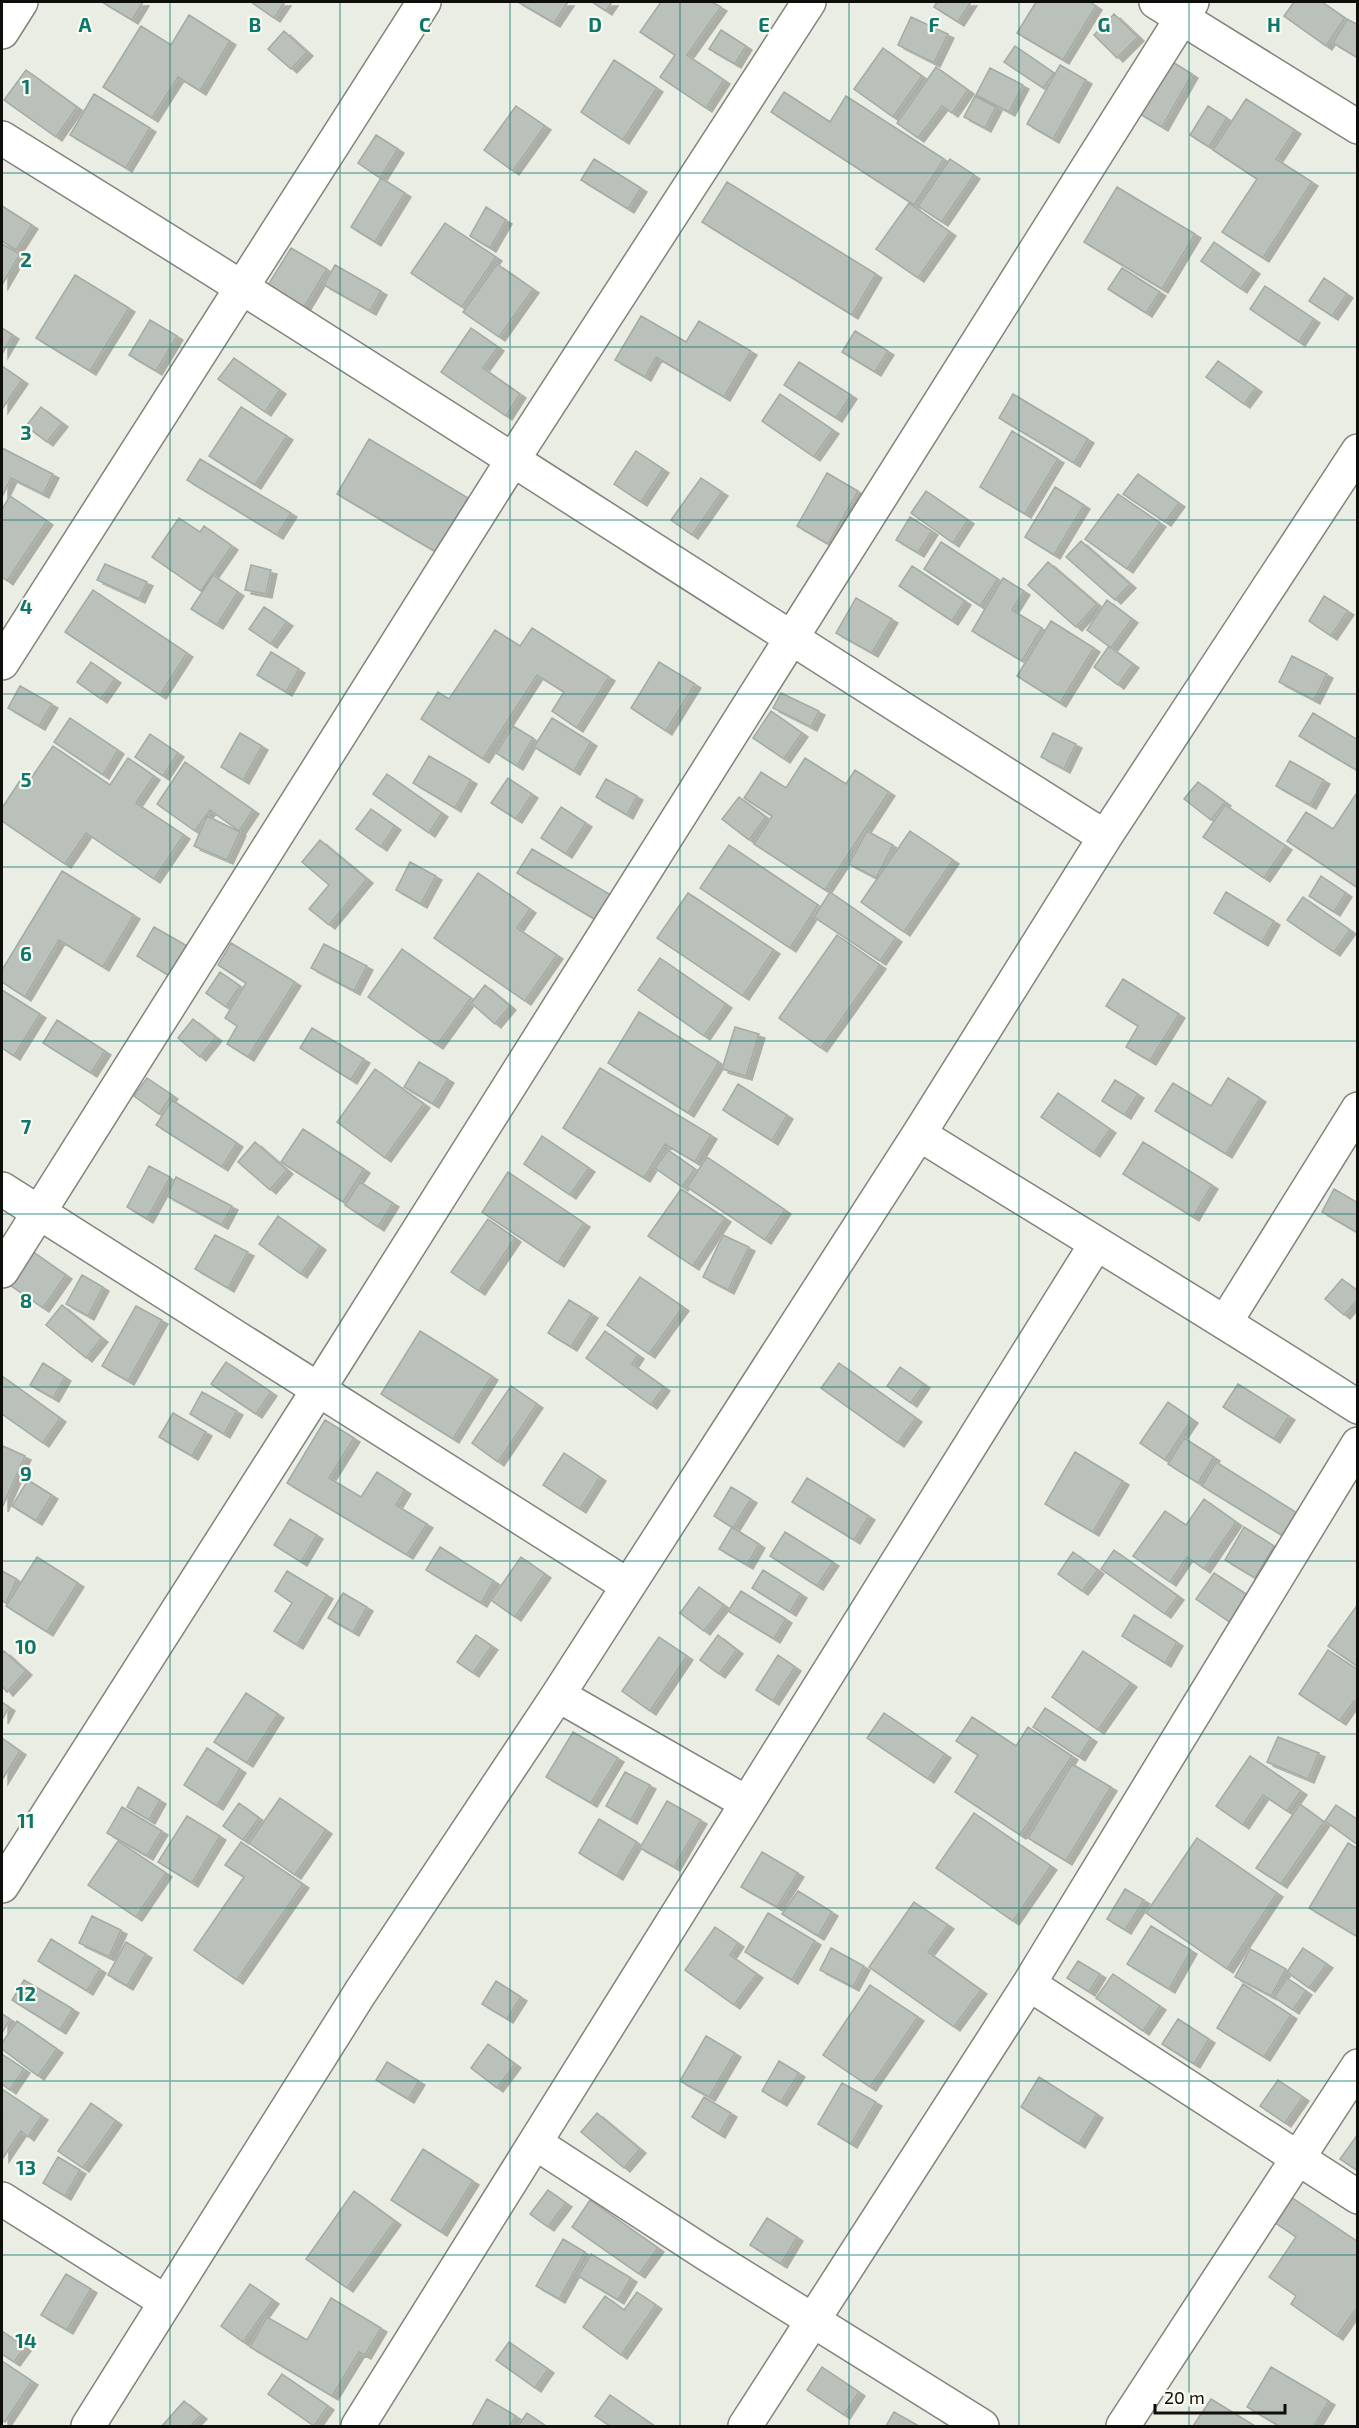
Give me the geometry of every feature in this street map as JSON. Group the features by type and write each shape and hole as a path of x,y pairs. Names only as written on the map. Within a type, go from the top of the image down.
{"street":[{"path":"2,32 21,2"},
{"path":"2,663 240,285 424,2"},
{"path":"2,1271 512,461 809,2"},
{"path":"2,1886 318,1390 791,639 1176,7 1358,127"},
{"path":"2,138 240,285 512,461 1105,837"},
{"path":"88,2427 360,1993 558,1695 919,1134 1105,837 1358,451"},
{"path":"1226,1321 1358,1109"},
{"path":"919,1134 1096,1245 1226,1321 1358,1407"},
{"path":"2,1189 627,1585"},
{"path":"358,2427 537,2144 1096,1245"},
{"path":"745,2427 1029,1984 1358,1443"},
{"path":"558,1695 747,1803"},
{"path":"1029,1984 1358,2197"},
{"path":"1123,2427 1358,2066"},
{"path":"537,2144 982,2427"},
{"path":"2,2199 166,2302"}],"building":[{"path":"102,2 143,2 132,20"},
{"path":"251,2 285,2 274,18"},
{"path":"518,2 568,2 554,23"},
{"path":"592,2 612,2 606,11"},
{"path":"661,2 712,2 721,7 687,55 724,80 706,108 660,77 675,55 640,32"},
{"path":"937,2 971,2 958,22 934,7"},
{"path":"1036,2 1090,2 1096,6 1063,60 1017,33"},
{"path":"1294,2 1322,2 1345,18 1326,46 1284,16"},
{"path":"1114,14 1138,37 1117,58 1094,35"},
{"path":"189,15 230,41 200,91 178,77 152,118 103,87 141,26 171,45"},
{"path":"911,17 948,34 934,63 898,45"},
{"path":"1347,19 1358,25 1358,58 1333,43"},
{"path":"721,30 746,46 735,64 709,49"},
{"path":"284,31 307,52 291,69 268,49"},
{"path":"1015,46 1054,73 1043,88 1004,62"},
{"path":"883,48 922,76 893,117 854,89"},
{"path":"614,60 657,88 623,140 581,112"},
{"path":"1171,61 1192,74 1162,127 1140,114"},
{"path":"1060,65 1086,80 1053,139 1027,124"},
{"path":"936,67 968,90 952,113 942,106 918,138 897,123"},
{"path":"990,68 1023,85 1009,112 976,95"},
{"path":"26,70 77,107 56,137 4,100"},
{"path":"784,92 830,122 846,96 944,159 914,205 771,112"},
{"path":"94,94 150,128 126,168 70,135"},
{"path":"975,96 996,107 985,128 964,117"},
{"path":"1246,99 1295,130 1276,159 1312,182 1263,258 1222,232 1257,179 1213,150"},
{"path":"516,106 545,126 513,171 484,150"},
{"path":"1208,106 1227,118 1209,147 1190,135"},
{"path":"376,135 398,149 380,178 358,163"},
{"path":"594,159 641,188 628,209 581,180"},
{"path":"950,159 974,175 942,222 918,206"},
{"path":"381,178 405,193 375,242 351,227"},
{"path":"727,182 876,274 852,315 702,222"},
{"path":"1117,187 1195,234 1162,289 1084,242"},
{"path":"909,203 950,232 918,278 876,249"},
{"path":"2,206 32,225 16,250 2,241"},
{"path":"486,207 506,220 490,248 470,236"},
{"path":"445,223 496,257 462,307 411,273"},
{"path":"1214,242 1254,270 1241,289 1201,261"},
{"path":"2,244 20,254 2,285"},
{"path":"291,248 327,269 304,307 268,285"},
{"path":"497,264 533,289 499,337 463,312"},
{"path":"335,265 381,291 370,311 324,285"},
{"path":"1122,268 1160,292 1146,313 1108,289"},
{"path":"75,275 129,308 90,371 36,338"},
{"path":"1324,278 1347,294 1332,316 1309,301"},
{"path":"1265,286 1314,319 1299,342 1250,309"},
{"path":"641,316 686,342 699,321 751,351 724,397 656,357 645,377 615,360"},
{"path":"150,320 177,336 156,371 129,355"},
{"path":"2,328 13,335 2,354"},
{"path":"471,328 498,347 483,368 520,394 506,416 441,372"},
{"path":"855,331 888,351 875,372 842,352"},
{"path":"234,358 280,390 265,412 218,379"},
{"path":"1218,361 1256,388 1244,404 1206,377"},
{"path":"799,362 851,395 836,418 784,385"},
{"path":"2,366 22,380 2,409"},
{"path":"780,394 833,430 814,457 762,421"},
{"path":"1013,394 1088,439 1074,463 999,418"},
{"path":"41,407 62,423 47,442 26,426"},
{"path":"241,407 287,436 255,485 209,456"},
{"path":"1012,431 1058,459 1025,514 980,487"},
{"path":"369,439 468,498 436,552 337,494"},
{"path":"2,448 53,474 43,494 11,478 2,497"},
{"path":"636,451 663,469 641,502 614,484"},
{"path":"200,459 291,513 277,535 187,480"},
{"path":"827,473 858,491 828,544 797,526"},
{"path":"1138,474 1179,503 1165,522 1123,494"},
{"path":"701,478 722,492 692,535 671,520"},
{"path":"1055,487 1084,505 1054,555 1025,537"},
{"path":"926,491 968,520 953,543 911,513"},
{"path":"1118,494 1160,523 1127,569 1085,539"},
{"path":"10,496 47,521 7,581 2,577 2,509"},
{"path":"910,517 932,531 918,553 896,540"},
{"path":"179,518 200,532 204,526 232,546 201,591 152,557"},
{"path":"1081,541 1130,584 1115,600 1066,557"},
{"path":"941,542 998,579 980,606 924,569"},
{"path":"1048,562 1097,604 1076,627 1028,585"},
{"path":"105,564 147,582 139,599 97,580"},
{"path":"251,565 271,570 266,594 245,590"},
{"path":"912,566 965,601 952,621 899,586"},
{"path":"213,575 238,592 217,625 191,609"},
{"path":"1003,578 1024,591 1012,610 1042,628 1022,661 972,631"},
{"path":"93,590 187,653 160,695 65,632"},
{"path":"1324,596 1348,611 1331,636 1309,621"},
{"path":"856,598 892,619 872,653 836,633"},
{"path":"1107,600 1132,619 1111,648 1087,630"},
{"path":"264,607 287,622 271,644 249,629"},
{"path":"1051,621 1094,648 1060,703 1017,676"},
{"path":"532,628 609,677 577,728 552,711 564,692 537,675 483,759 421,719 438,692 449,699 495,630 520,646"},
{"path":"1109,646 1133,664 1118,685 1094,667"},
{"path":"271,652 299,669 286,692 257,675"},
{"path":"1292,656 1327,674 1314,700 1279,682"},
{"path":"91,662 115,679 101,699 77,682"},
{"path":"659,662 695,684 666,731 631,708"},
{"path":"20,686 52,704 39,726 8,708"},
{"path":"781,693 819,711 811,727 773,708"},
{"path":"771,711 802,733 784,759 753,738"},
{"path":"1313,713 1358,740 1358,771 1299,736"},
{"path":"70,718 118,750 103,775 54,742"},
{"path":"552,718 591,742 574,771 534,747"},
{"path":"513,726 533,738 517,766 496,753"},
{"path":"240,733 262,746 243,780 221,767"},
{"path":"1053,733 1076,744 1064,769 1041,757"},
{"path":"150,734 178,753 163,776 135,757"},
{"path":"53,746 110,785 128,758 154,776 136,803 184,835 154,879 86,833 65,864 2,821 2,808 25,773 32,777"},
{"path":"429,756 471,780 455,808 413,783"},
{"path":"805,758 846,784 855,770 889,792 825,890 754,844 772,816 744,798 761,772 786,788"},
{"path":"1290,761 1324,780 1310,805 1276,786"},
{"path":"185,762 253,810 239,831 210,810 195,831 157,804"},
{"path":"387,774 442,813 429,833 373,794"},
{"path":"508,778 532,794 516,819 491,803"},
{"path":"606,779 637,796 627,815 596,797"},
{"path":"1198,782 1225,802 1211,820 1184,799"},
{"path":"1358,791 1358,888 1287,841 1306,812 1333,829"},
{"path":"739,797 766,817 749,840 722,819"},
{"path":"1225,805 1286,846 1264,878 1203,837"},
{"path":"561,807 586,823 566,854 541,838"},
{"path":"371,809 395,826 381,847 356,829"},
{"path":"207,816 240,832 227,860 194,846"},
{"path":"867,831 893,845 876,878 849,864"},
{"path":"910,831 953,860 904,932 861,902"},
{"path":"320,840 367,879 329,925 309,909 329,885 302,862"},
{"path":"729,845 818,905 790,948 700,888"},
{"path":"532,849 611,895 596,920 517,873"},
{"path":"410,862 436,876 421,904 396,890"},
{"path":"62,871 134,915 103,967 59,940 25,997 2,982 2,970"},
{"path":"478,873 530,909 517,928 557,955 525,1001 434,938"},
{"path":"1321,876 1346,893 1334,912 1309,896"},
{"path":"830,892 896,938 880,961 814,917"},
{"path":"1226,892 1274,921 1262,942 1214,913"},
{"path":"688,893 774,950 743,996 657,938"},
{"path":"1303,897 1350,930 1334,952 1287,920"},
{"path":"154,927 189,947 171,977 137,956"},
{"path":"837,935 880,965 821,1048 779,1018"},
{"path":"231,943 295,982 248,1057 227,1044 237,1026 225,1018 246,983 218,965"},
{"path":"324,944 367,966 354,991 311,968"},
{"path":"402,949 471,998 437,1045 368,997"},
{"path":"660,958 726,1004 704,1036 638,990"},
{"path":"220,972 240,986 226,1007 206,993"},
{"path":"1123,979 1179,1014 1150,1061 1126,1047 1138,1026 1106,1006"},
{"path":"485,985 510,1006 495,1024 471,1003"},
{"path":"2,990 40,1014 14,1056 2,1048"},
{"path":"639,1012 719,1062 688,1113 608,1063"},
{"path":"193,1019 216,1037 200,1057 178,1038"},
{"path":"57,1020 105,1051 91,1073 43,1043"},
{"path":"735,1027 759,1034 746,1076 722,1069"},
{"path":"312,1028 364,1059 351,1080 300,1048"},
{"path":"419,1062 448,1079 433,1104 404,1087"},
{"path":"600,1068 711,1135 695,1162 665,1144 644,1178 563,1128"},
{"path":"375,1069 424,1104 385,1158 337,1122"},
{"path":"147,1078 172,1095 159,1114 134,1096"},
{"path":"1228,1078 1260,1098 1226,1154 1155,1111 1173,1083 1211,1106"},
{"path":"1115,1080 1138,1094 1125,1115 1102,1101"},
{"path":"738,1084 787,1115 772,1141 723,1110"},
{"path":"1058,1093 1110,1129 1094,1153 1041,1117"},
{"path":"172,1100 237,1143 222,1167 156,1125"},
{"path":"303,1129 364,1169 343,1202 281,1162"},
{"path":"542,1136 589,1168 570,1195 524,1164"},
{"path":"255,1142 287,1170 270,1190 238,1162"},
{"path":"1143,1142 1212,1185 1193,1217 1123,1174"},
{"path":"668,1150 695,1169 682,1187 655,1168"},
{"path":"707,1157 785,1210 765,1240 687,1187"},
{"path":"149,1166 170,1177 147,1219 127,1207"},
{"path":"508,1172 584,1223 558,1263 482,1212"},
{"path":"176,1177 232,1206 222,1225 167,1196"},
{"path":"360,1182 393,1203 378,1227 345,1205"},
{"path":"681,1189 725,1218 693,1266 648,1236"},
{"path":"1334,1189 1358,1203 1358,1233 1322,1212"},
{"path":"278,1216 320,1246 301,1274 259,1244"},
{"path":"488,1219 515,1238 479,1291 451,1272"},
{"path":"215,1235 248,1252 228,1288 195,1269"},
{"path":"723,1235 749,1247 728,1290 703,1277"},
{"path":"29,1249 66,1275 43,1308 7,1283"},
{"path":"82,1275 103,1287 88,1316 66,1304"},
{"path":"640,1277 683,1307 649,1354 607,1325"},
{"path":"1342,1279 1358,1291 1358,1299 1344,1315 1325,1299"},
{"path":"569,1300 592,1314 571,1347 548,1333"},
{"path":"62,1305 102,1338 86,1358 46,1325"},
{"path":"136,1306 162,1320 128,1381 102,1366"},
{"path":"420,1331 492,1376 453,1439 381,1394"},
{"path":"605,1331 638,1355 632,1364 664,1387 651,1405 586,1358"},
{"path":"226,1362 271,1392 256,1414 211,1384"},
{"path":"43,1363 65,1377 53,1398 30,1385"},
{"path":"839,1363 916,1418 898,1443 821,1388"},
{"path":"900,1367 924,1384 911,1403 887,1386"},
{"path":"2,1376 60,1418 43,1443 2,1414"},
{"path":"1238,1384 1289,1416 1274,1439 1223,1407"},
{"path":"511,1386 537,1404 498,1462 472,1443"},
{"path":"202,1392 237,1411 224,1434 190,1414"},
{"path":"1168,1402 1192,1419 1165,1460 1140,1443"},
{"path":"173,1413 206,1432 192,1456 159,1437"},
{"path":"325,1420 354,1438 329,1478 361,1497 377,1472 405,1490 396,1505 427,1524 407,1555 287,1483"},
{"path":"1184,1438 1214,1457 1198,1483 1168,1464"},
{"path":"3,1446 25,1456 2,1508 2,1450"},
{"path":"1075,1452 1123,1481 1093,1532 1045,1504"},
{"path":"564,1453 600,1477 580,1509 543,1485"},
{"path":"1216,1462 1305,1518 1291,1541 1202,1486"},
{"path":"807,1478 869,1516 854,1540 792,1502"},
{"path":"28,1480 52,1495 36,1521 12,1506"},
{"path":"731,1487 751,1499 733,1528 714,1516"},
{"path":"1204,1499 1236,1522 1204,1569 1187,1557 1170,1582 1133,1556 1165,1511 1186,1525"},
{"path":"290,1519 317,1535 301,1562 274,1545"},
{"path":"732,1527 759,1544 747,1565 719,1549"},
{"path":"1244,1527 1274,1546 1255,1578 1225,1560"},
{"path":"785,1532 833,1562 817,1586 770,1556"},
{"path":"440,1547 494,1581 481,1603 426,1570"},
{"path":"1114,1550 1178,1596 1165,1614 1101,1569"},
{"path":"1073,1552 1098,1570 1082,1591 1058,1574"},
{"path":"37,1557 78,1583 47,1632 6,1606"},
{"path":"521,1557 545,1574 515,1617 491,1600"},
{"path":"763,1570 801,1594 790,1612 752,1588"},
{"path":"2,1571 17,1579 6,1603 2,1600"},
{"path":"287,1571 327,1595 297,1645 274,1631 292,1603 275,1591"},
{"path":"1214,1573 1252,1598 1234,1625 1196,1599"},
{"path":"699,1587 724,1605 704,1631 680,1613"},
{"path":"741,1591 786,1619 774,1639 728,1611"},
{"path":"343,1593 367,1607 353,1632 328,1618"},
{"path":"1358,1604 1358,1667 1328,1646"},
{"path":"1134,1615 1177,1642 1165,1663 1122,1636"},
{"path":"476,1635 492,1646 473,1673 457,1662"},
{"path":"718,1635 737,1650 719,1674 700,1660"},
{"path":"659,1637 687,1656 650,1711 622,1691"},
{"path":"1328,1650 1358,1670 1358,1703 1354,1701 1340,1721 1299,1694"},
{"path":"4,1651 26,1671 7,1692 2,1686 2,1654"},
{"path":"1083,1651 1131,1683 1098,1730 1052,1697"},
{"path":"778,1655 795,1667 773,1701 756,1690"},
{"path":"246,1693 278,1714 247,1763 214,1742"},
{"path":"2,1702 9,1707 2,1720"},
{"path":"1045,1708 1091,1738 1079,1757 1033,1727"},
{"path":"884,1713 945,1754 928,1779 867,1738"},
{"path":"972,1717 1016,1746 1028,1727 1072,1756 1020,1835 955,1792 978,1755 956,1741"},
{"path":"573,1732 618,1758 591,1803 546,1777"},
{"path":"1278,1737 1319,1753 1308,1779 1267,1762"},
{"path":"2,1738 20,1751 2,1780"},
{"path":"207,1748 240,1769 217,1806 184,1785"},
{"path":"1250,1756 1301,1791 1287,1811 1263,1795 1243,1825 1216,1806"},
{"path":"1072,1764 1111,1787 1066,1861 1028,1838"},
{"path":"625,1772 650,1785 631,1820 606,1806"},
{"path":"138,1787 160,1800 149,1820 127,1807"},
{"path":"280,1798 326,1830 295,1875 249,1843"},
{"path":"667,1801 701,1820 674,1867 640,1848"},
{"path":"239,1803 259,1818 243,1840 223,1826"},
{"path":"1300,1804 1324,1822 1281,1884 1256,1868"},
{"path":"1336,1805 1358,1820 1358,1845 1325,1821"},
{"path":"122,1807 162,1831 147,1856 107,1833"},
{"path":"974,1813 1051,1866 1013,1921 936,1868"},
{"path":"187,1816 220,1836 192,1883 158,1862"},
{"path":"599,1819 637,1842 617,1876 579,1853"},
{"path":"1197,1838 1277,1893 1227,1969 1146,1913"},
{"path":"118,1841 166,1873 136,1917 88,1885"},
{"path":"241,1842 303,1884 237,1980 194,1950 244,1877 225,1865"},
{"path":"1348,1843 1358,1849 1358,1937 1309,1908"},
{"path":"762,1852 798,1873 777,1907 741,1887"},
{"path":"1125,1889 1144,1900 1125,1930 1107,1919"},
{"path":"798,1891 832,1912 818,1936 782,1914"},
{"path":"914,1902 948,1925 928,1952 981,1990 954,2027 869,1967"},
{"path":"768,1913 815,1941 792,1980 745,1952"},
{"path":"92,1916 121,1930 109,1957 79,1943"},
{"path":"1151,1926 1191,1950 1169,1989 1127,1964"},
{"path":"715,1927 738,1943 730,1955 757,1974 734,2005 685,1970"},
{"path":"51,1939 100,1969 87,1991 38,1961"},
{"path":"126,1942 146,1954 127,1986 108,1975"},
{"path":"831,1948 864,1966 853,1987 820,1970"},
{"path":"1303,1948 1327,1964 1309,1988 1287,1972"},
{"path":"1250,1949 1286,1969 1271,1996 1235,1977"},
{"path":"1078,1961 1100,1974 1089,1992 1067,1978"},
{"path":"1113,1974 1160,2006 1143,2031 1096,1998"},
{"path":"1287,1978 1306,1991 1293,2010 1274,1997"},
{"path":"24,1980 73,2009 60,2030 12,2000"},
{"path":"496,1981 521,1997 507,2019 482,2004"},
{"path":"1243,1984 1291,2015 1264,2057 1217,2028"},
{"path":"870,1985 918,2017 870,2087 823,2055"},
{"path":"2,2014 10,2019 2,2033"},
{"path":"1178,2019 1209,2039 1194,2064 1162,2044"},
{"path":"17,2021 57,2049 38,2076 2,2049 2,2043"},
{"path":"706,2036 735,2053 709,2097 680,2081"},
{"path":"488,2044 515,2064 497,2088 471,2068"},
{"path":"2,2054 24,2069 10,2090 2,2084"},
{"path":"779,2061 799,2073 781,2102 762,2091"},
{"path":"387,2062 419,2081 408,2099 376,2080"},
{"path":"1039,2077 1097,2114 1079,2144 1021,2107"},
{"path":"1278,2080 1303,2097 1285,2123 1260,2106"},
{"path":"842,2083 876,2102 851,2144 818,2124"},
{"path":"2,2089 42,2116 28,2137 21,2131 3,2158"},
{"path":"704,2097 731,2113 719,2134 692,2117"},
{"path":"91,2103 116,2121 83,2168 58,2151"},
{"path":"597,2113 640,2149 624,2168 581,2132"},
{"path":"1358,2134 1358,2171 1340,2159"},
{"path":"423,2149 473,2181 441,2232 391,2200"},
{"path":"58,2157 80,2170 65,2196 43,2183"},
{"path":"548,2190 566,2203 548,2227 530,2214"},
{"path":"354,2191 395,2221 347,2288 306,2259"},
{"path":"1291,2197 1358,2242 1358,2306 1337,2336 1291,2304 1296,2296 1269,2277 1296,2237 1274,2222"},
{"path":"590,2200 658,2248 639,2274 572,2227"},
{"path":"767,2218 797,2237 781,2264 750,2245"},
{"path":"563,2239 585,2252 559,2299 536,2286"},
{"path":"591,2254 631,2278 618,2300 578,2276"},
{"path":"66,2274 91,2289 67,2330 41,2315"},
{"path":"250,2284 273,2300 243,2342 221,2326"},
{"path":"637,2292 656,2305 621,2355 583,2327 605,2296 624,2310"},
{"path":"331,2298 381,2328 365,2355 359,2352 332,2396 250,2347 267,2317 307,2340"},
{"path":"2,2331 25,2347 14,2362 2,2354"},
{"path":"509,2342 548,2369 535,2388 496,2360"},
{"path":"2,2361 32,2381 5,2422 2,2420"},
{"path":"822,2367 859,2392 844,2415 807,2390"},
{"path":"1271,2367 1329,2401 1314,2426 1279,2426 1247,2407"},
{"path":"282,2374 328,2406 314,2426 268,2394"},
{"path":"610,2395 653,2425 610,2426 595,2416"},
{"path":"487,2399 516,2416 510,2426 472,2426"},
{"path":"1211,2399 1255,2426 1193,2426"},
{"path":"184,2401 201,2415 191,2426 162,2426"},
{"path":"894,2412 919,2426 886,2426"},
{"path":"527,2413 546,2426 518,2426"}]}
